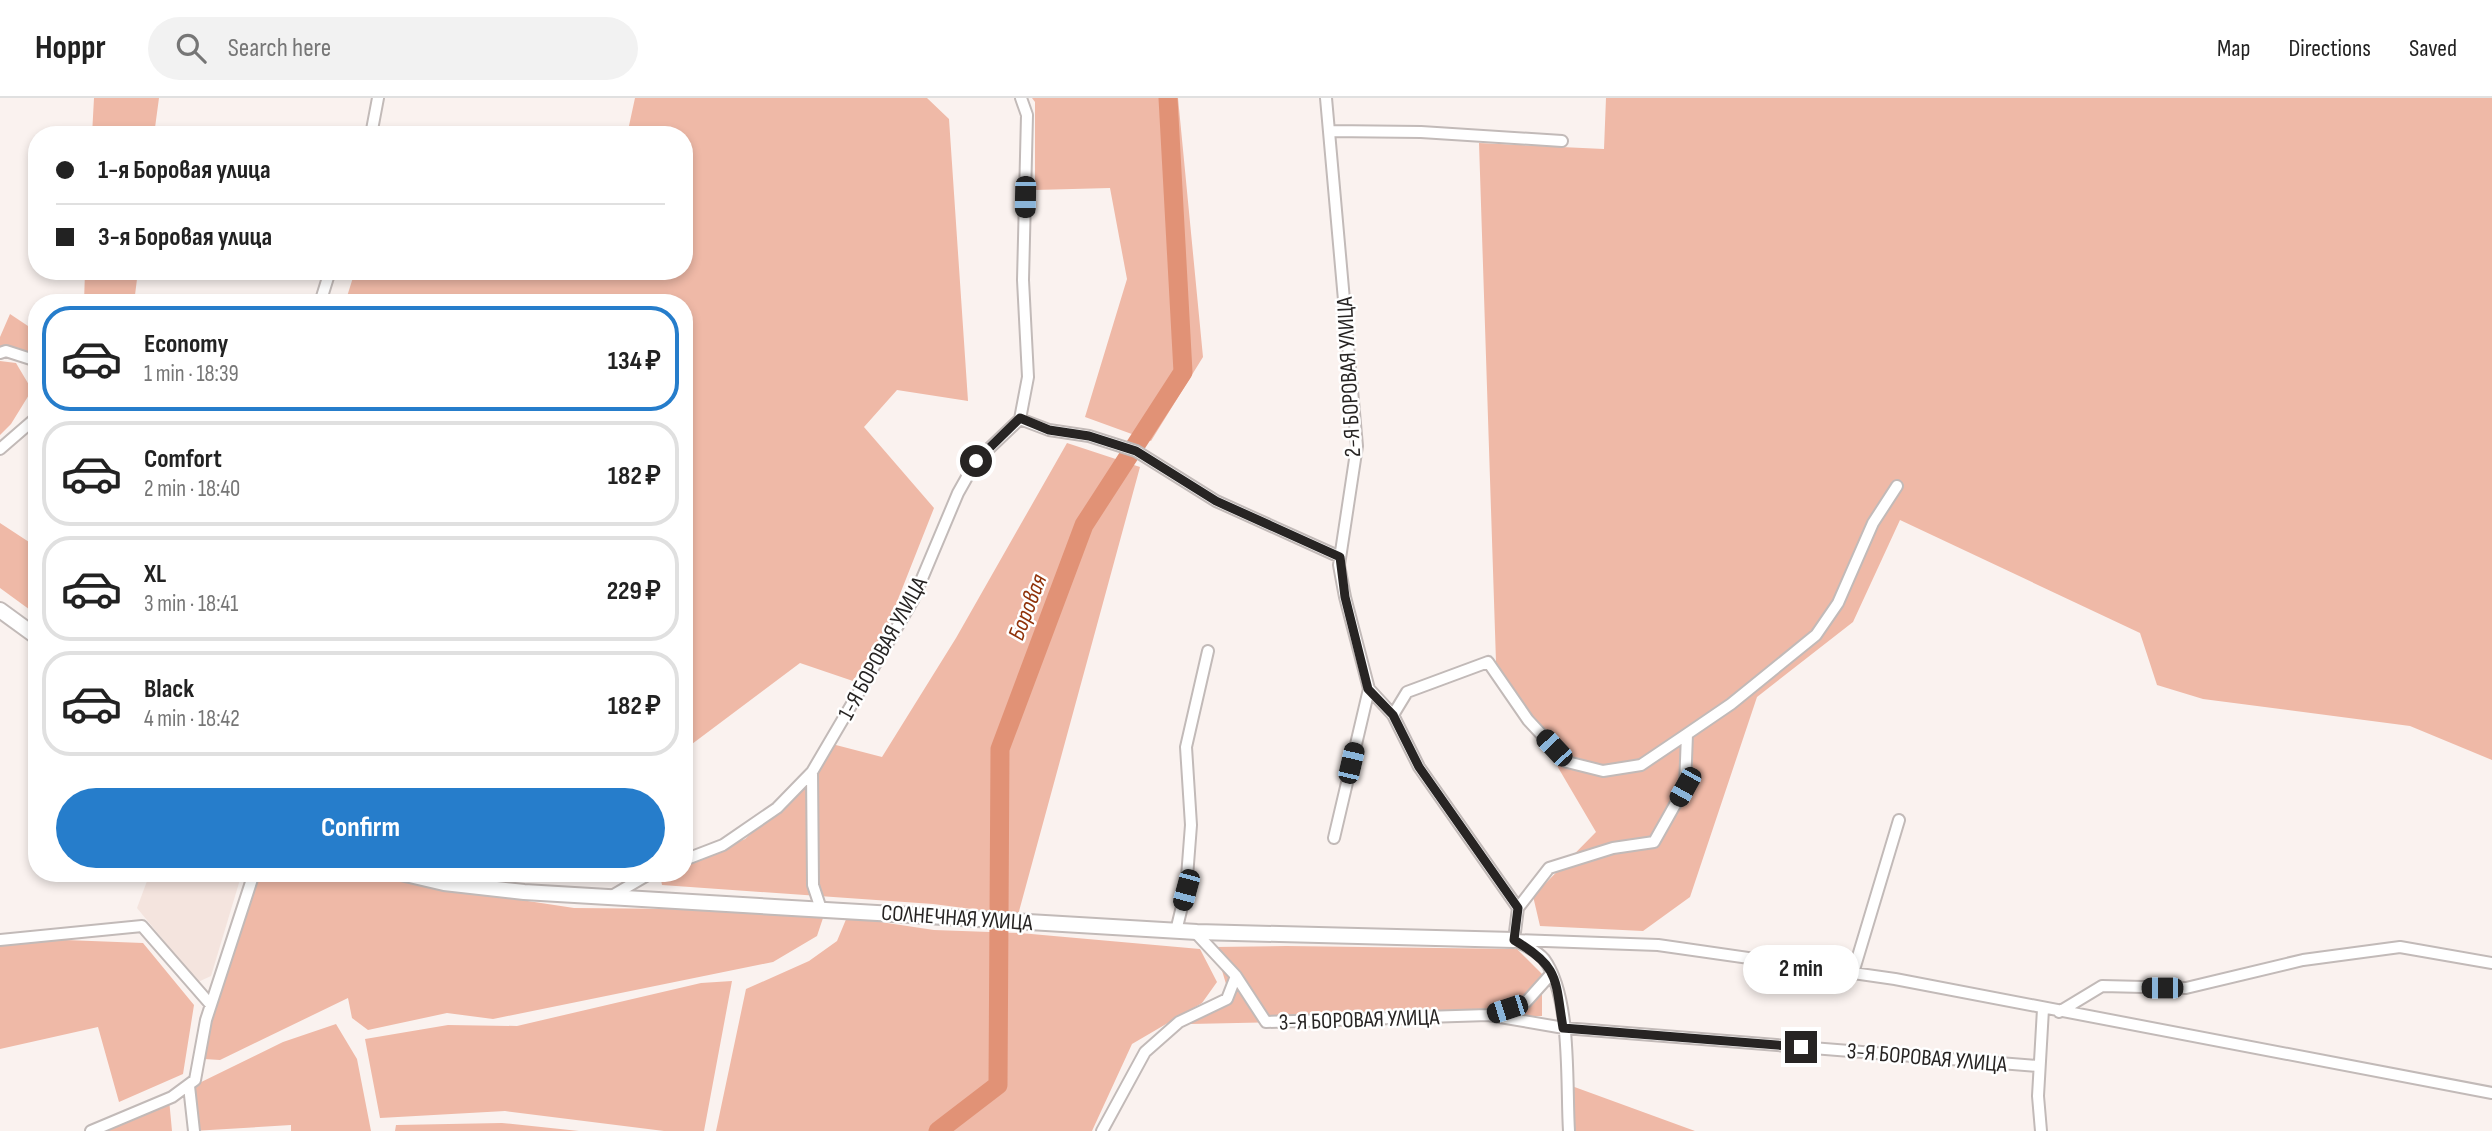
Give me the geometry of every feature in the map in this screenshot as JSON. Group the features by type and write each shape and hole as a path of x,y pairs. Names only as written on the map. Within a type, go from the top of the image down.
{"street":[{"path":"373,126 378,98"},
{"path":"1021,98 1027,115 1023,280 1028,377 1020,418 1049,430 1089,436 1136,451 1216,501 1340,557"},
{"name":"2-Я БОРОВАЯ УЛИЦА","path":"1326,98 1357,446 1340,557 1345,597 1368,689 1393,715 1419,767 1518,908"},
{"path":"1329,131 1421,132 1562,141"},
{"path":"0,353 6,351 28,358"},
{"name":"1-Я БОРОВАЯ УЛИЦА","path":"693,857 723,845 777,808 812,772 913,600 958,492 976,461 1020,418"},
{"path":"0,449 28,425"},
{"path":"1393,715 1406,692 1488,662 1528,720 1567,762 1603,771 1641,765 1731,704 1816,635 1838,603 1873,523 1897,486"},
{"path":"0,610 28,631"},
{"path":"1175,931 1186,890 1191,825 1186,747 1208,651"},
{"path":"1334,838 1368,689"},
{"path":"1514,940 1518,908 1549,868 1613,848 1654,842 1685,787 1687,734"},
{"path":"812,772 813,885 821,909"},
{"path":"1853,973 1899,820"},
{"path":"91,1131 172,1097 195,1080 212,1005 251,882"},
{"name":"СОЛНЕЧНАЯ УЛИЦА","path":"440,882 610,897 1175,931 1514,940"},
{"path":"610,897 636,882"},
{"path":"0,940 142,926 212,1005"},
{"name":"3-Я БОРОВАЯ УЛИЦА","path":"1195,932 1236,976 1266,1022 1488,1015 1563,1028 2038,1066"},
{"path":"1514,940 1658,945 1853,973 2492,1093"},
{"path":"1514,940 1542,957 1552,973 1563,1028 1569,1131"},
{"path":"2059,1012 2102,986 2186,988 2304,960 2400,947 2492,963"},
{"name":"3-Я БОРОВАЯ УЛИЦА","path":"1488,1015 1526,1002 1552,973"},
{"path":"1102,1131 1145,1052 1179,1022 1227,999 1236,976"},
{"path":"2041,1131 2038,1066 2043,1009"},
{"path":"189,1086 194,1131"}],"shaded area":[{"path":"94,98 159,98 155,126 92,126"},
{"path":"635,98 927,98 949,119 968,401 897,390 864,427 934,508 887,627 853,681 800,663 693,743 693,294 348,294 352,280 693,280 693,126 629,126"},
{"path":"1032,98 1178,98 1203,357 1151,441 1085,417 1127,279 1110,188 1035,190 1035,102"},
{"path":"1606,98 2492,98 2492,760 2410,726 2203,699 2157,685 2140,633 1900,520 1853,622 1757,697 1690,897 1643,931 1540,926 1533,896 1596,832 1496,662 1479,143 1604,149"},
{"path":"85,280 137,280 135,294 84,294"},
{"path":"10,314 28,326 28,359 23,354 0,347 0,337"},
{"path":"0,361 16,363 28,383 28,396 11,424 0,435"},
{"path":"1067,443 1140,467 1018,915 933,904 662,885 661,882 693,882 693,860 745,839 803,788 832,744 882,757 956,638"},
{"path":"0,523 28,541 28,608 0,588"},
{"path":"147,882 239,882 211,976 198,982 137,908"},
{"path":"255,882 414,882 574,908 683,909 823,918 817,936 773,962 493,1019 447,1013 368,1030 352,1018 348,998 220,1060 204,1059 214,1006"},
{"path":"847,917 934,930 1020,933 1200,949 1217,982 1202,1003 1132,1044 1092,1131 716,1131 746,989 809,961 837,941"},
{"path":"40,939 143,943 194,1005 183,1074 119,1102 98,1027 0,1049 0,945"},
{"path":"1215,947 1517,949 1542,974 1542,1016 1190,1024 1229,994"},
{"path":"732,981 704,1131 664,1131 505,1111 380,1118 365,1039 448,1025 517,1026 701,983"},
{"path":"336,1024 357,1059 371,1131 291,1131 291,1125 193,1131 189,1088 283,1042"},
{"path":"1569,1085 1695,1131 1572,1131"},
{"path":"169,1099 172,1131 101,1131"},
{"path":"502,1123 579,1131 395,1131 396,1125"}],"waterway":[{"name":"Боровая","path":"938,1131 998,1085 1000,749 1084,525 1183,372 1168,98"}],"route":[{"path":"976,461 1020,418 1049,430 1089,436 1136,451 1216,501 1255,521 1340,557 1345,597 1368,689 1393,715 1419,767 1518,908 1514,940 1542,957 1552,973 1563,1028 1801,1047"}]}
